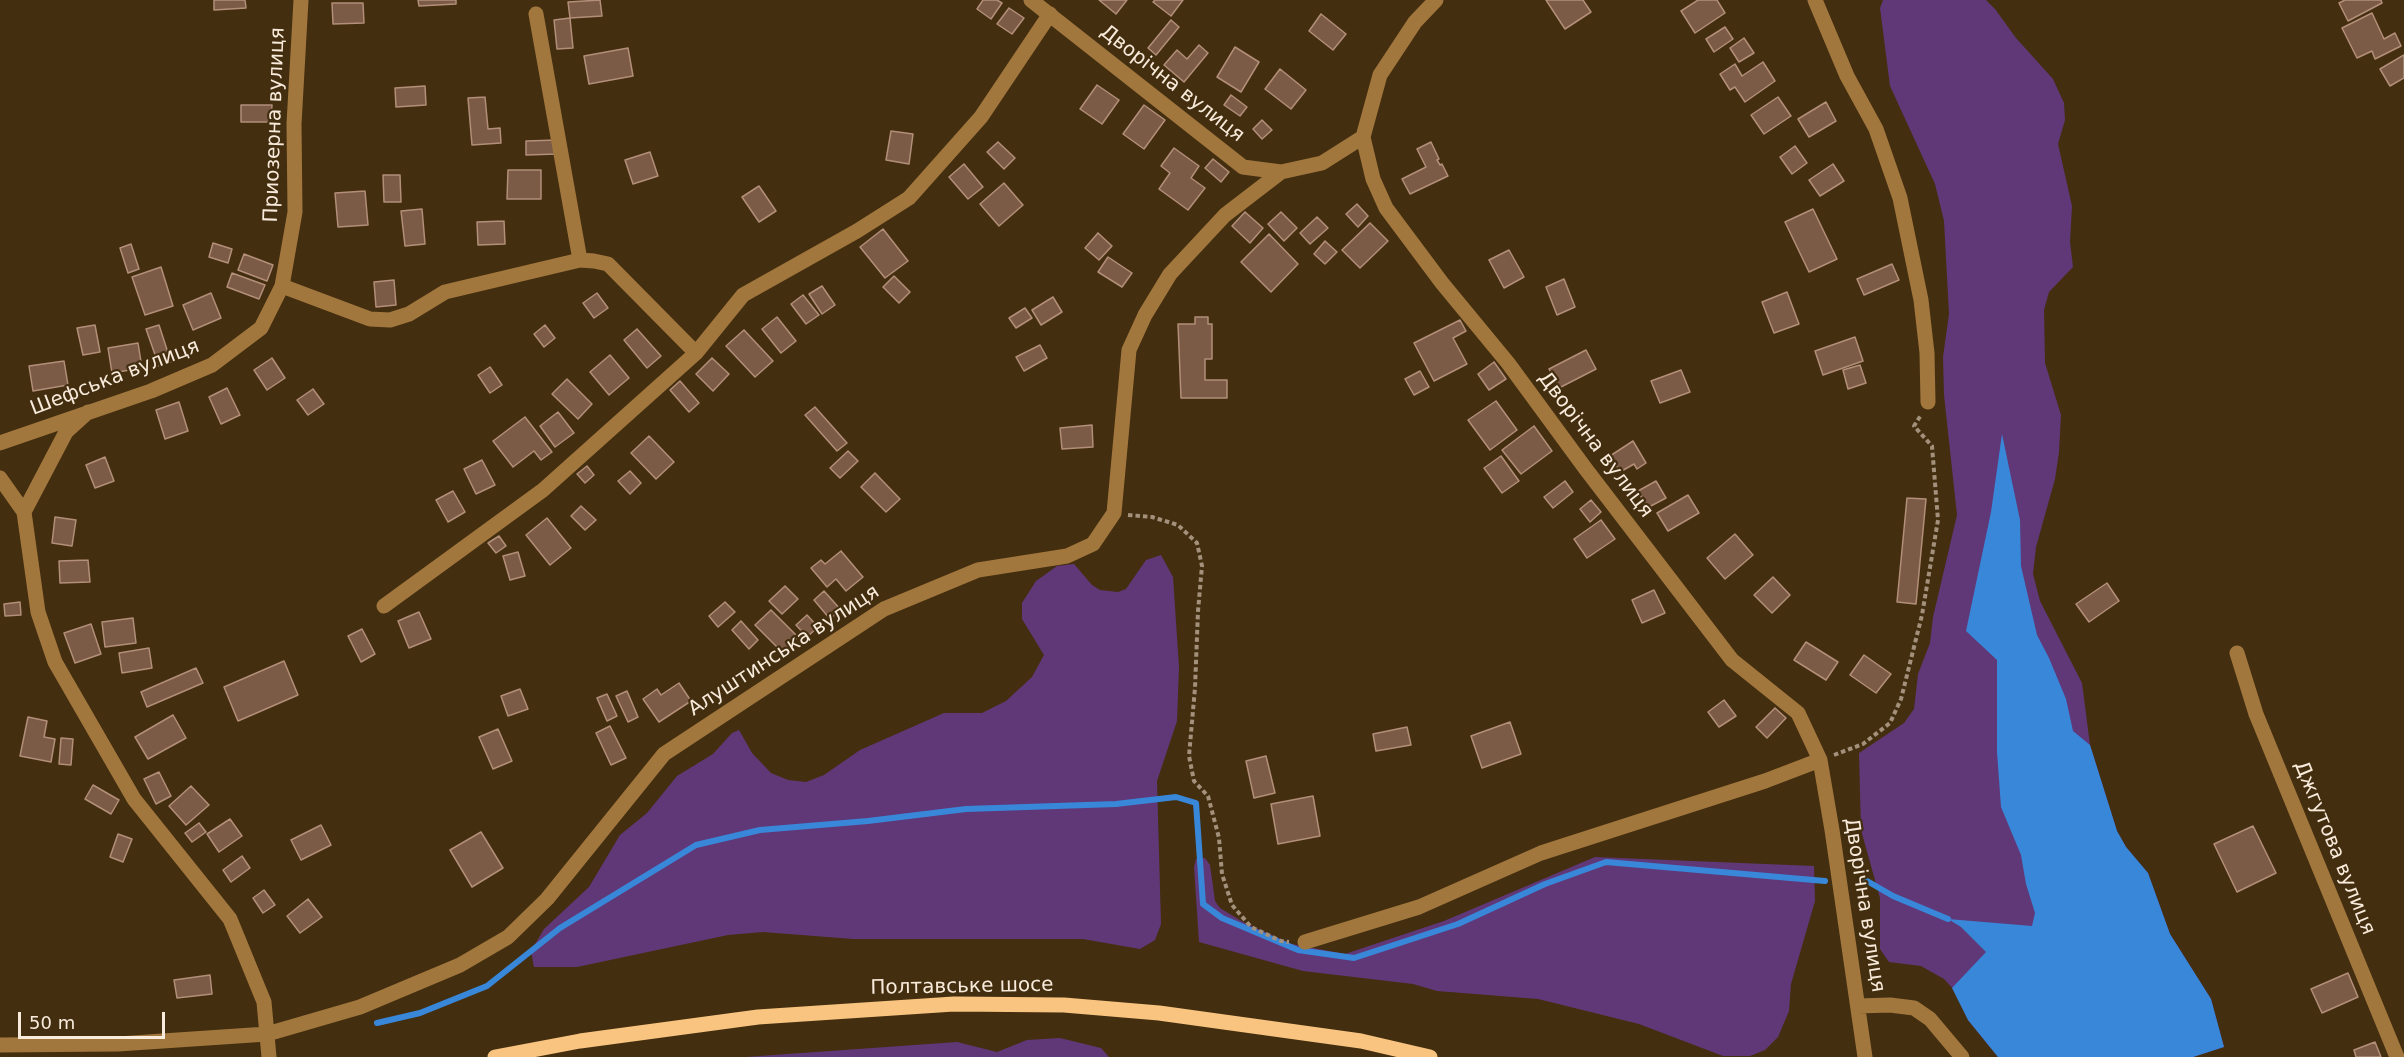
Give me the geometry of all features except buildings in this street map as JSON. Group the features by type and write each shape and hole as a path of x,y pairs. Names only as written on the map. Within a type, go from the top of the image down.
{"main road":[{"name":"Полтавське шосе","path":"495,1057 580,1041 758,1017 954,1004 1064,1005 1159,1013 1361,1041 1430,1057"}],"street":[{"name":"Приозерна вулиця","path":"282,286 295,212 294,124 301,0"},
{"name":"Дворічна вулиця","path":"1031,0 1243,167 1281,172 1322,163 1363,137"},
{"name":"Дворічна вулиця","path":"1436,0 1415,22 1380,75 1363,137 1373,179 1386,208 1442,283 1508,363 1732,660 1798,713 1820,760 1865,1057"},
{"path":"1815,0 1847,76 1876,129 1900,198 1921,300 1927,352 1928,402"},
{"path":"536,14 580,260"},
{"path":"384,606 543,490 696,353 743,295 857,231 909,198 981,117 1050,14"},
{"name":"Алуштинська вулиця","path":"0,1045 118,1044 267,1034 360,1007 460,965 508,937 547,899 664,754 884,609 978,570 1067,556 1093,544 1114,513 1129,350 1145,315 1170,274 1217,223 1281,172"},
{"path":"282,286 370,319 390,320 409,314 445,292 580,260 608,264 696,353"},
{"name":"Шефська вулиця","path":"0,443 150,391 212,365 261,328 282,286"},
{"path":"24,512 66,432 88,412"},
{"path":"0,478 24,512 38,612 55,662 134,799 230,919 264,1002 270,1057"},
{"name":"Джгутова вулиця","path":"2237,653 2256,714 2397,1057"},
{"path":"1305,942 1419,907 1541,853 1766,781 1820,760"},
{"path":"1858,1006 1890,1005 1914,1008 1930,1019 1962,1057"}],"path":[{"path":"1820,760 1863,744 1890,723 1901,699 1922,615 1938,520 1932,446 1914,426 1928,402"},
{"path":"1114,513 1152,517 1178,525 1197,543 1202,566 1189,756 1194,781 1208,796 1220,838 1222,874 1232,905 1251,927 1281,941 1305,942"}],"shaded area":[{"path":"1883,0 1986,0 2053,79 2064,103 2065,120 2058,144 2072,206 2070,242 2073,267 2049,292 2044,310 2045,363 2061,415 2055,479 2036,547 2033,574 2040,601 2082,683 2090,745 2117,831 2126,847 2148,873 2170,934 2211,999 2224,1047 2193,1057 1998,1057 1968,1020 1956,992 1944,979 1921,966 1889,962 1880,949 1880,898 1861,830 1859,753 1904,723 1914,709 1918,674 1930,643 1933,617 1957,515 1944,395 1943,357 1949,314 1944,221 1935,184 1890,86 1880,8"},
{"path":"1161,555 1173,577 1179,667 1177,721 1157,781 1161,924 1155,940 1140,949 1083,939 853,939 763,932 728,935 577,967 534,967 531,951 544,929 589,887 620,835 647,813 677,776 713,754 732,733 739,730 752,753 771,773 788,780 806,782 824,775 860,750 944,713 982,713 1006,701 1032,677 1044,655 1022,619 1022,603 1036,581 1057,566 1074,564 1092,585 1100,590 1118,592 1126,589 1146,560"},
{"path":"1595,857 1814,866 1815,901 1791,984 1789,1011 1778,1037 1765,1050 1750,1056 1723,1056 1639,1024 1538,999 1437,991 1413,984 1303,971 1199,942 1194,867 1196,859 1205,858 1210,865 1215,901 1220,908 1243,922 1292,944 1345,954 1444,921"},
{"path":"1060,1038 1101,1048 1109,1057 745,1057 957,1042 997,1052 1027,1040"}],"water":[{"path":"2002,434 2020,520 2021,566 2037,635 2066,699 2073,731 2090,745 2117,831 2126,847 2148,873 2170,934 2211,999 2224,1047 2193,1057 1998,1057 1968,1020 1952,988 1986,952 1961,927 1948,919 2032,926 2035,913 2026,884 2021,855 2001,807 1997,752 1997,660 1966,631 1991,512"}],"waterway":[{"path":"377,1023 420,1013 487,986 560,928 696,845 760,830 868,821 966,809 1116,804 1176,797 1196,803 1203,904 1222,918 1298,950 1354,958 1458,924 1545,884 1606,862 1825,881"},
{"path":"1862,878 1893,896 1948,919"}]}
